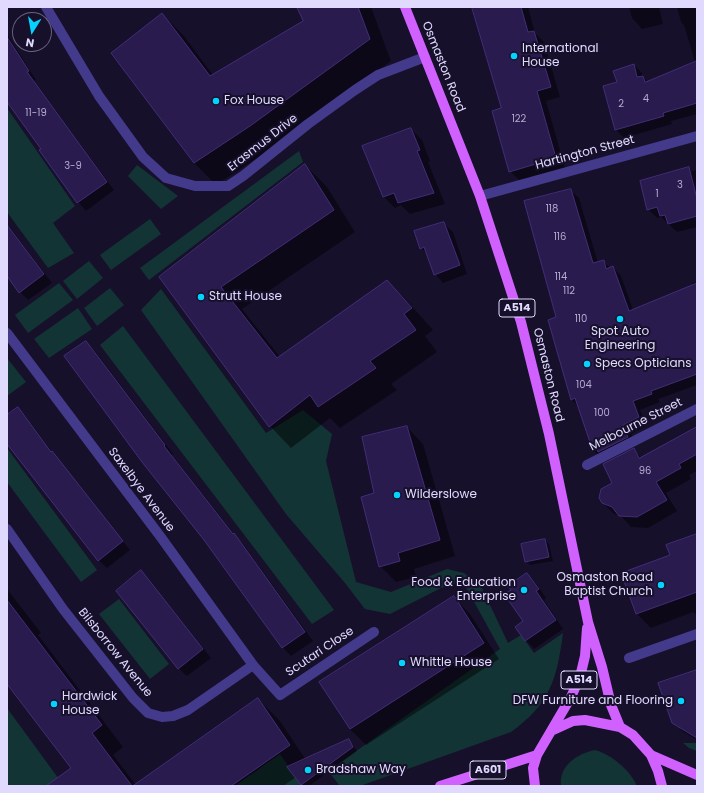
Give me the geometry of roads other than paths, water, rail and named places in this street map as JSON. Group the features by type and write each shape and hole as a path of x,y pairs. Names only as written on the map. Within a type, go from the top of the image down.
{"main road":[{"name":"Osmaston Road","path":"405,7 480,196 521,322 541,398 588,622 602,667 611,705 620,727"},
{"name":"Osmaston Road","path":"536,755 571,697 580,677 585,656 588,622"},
{"path":"550,731 573,721 585,720 620,727 633,735 651,755 658,771 662,786"},
{"path":"534,786 533,768 536,755"},
{"name":"A601","path":"440,786 536,755"},
{"path":"651,755 697,775"}],"street":[{"name":"Erasmus Drive","path":"46,7 100,96 143,157 166,178 195,186 228,186 243,176 308,124 355,90 378,75 425,57"},
{"name":"Hartington Street","path":"480,196 697,136"},
{"name":"Saxelbye Avenue","path":"7,334 160,536 252,665 280,694"},
{"name":"Melbourne Street","path":"587,464 697,409"},
{"name":"Bilsborrow Avenue","path":"7,529 63,609 133,698 148,713 162,717 173,716 188,710 252,665"},
{"name":"Scutari Close","path":"280,694 374,632"},
{"path":"629,658 697,634"}],"place":[{"name":"International House","path":"514,56"},
{"name":"Fox House","path":"216,101"},
{"name":"Strutt House","path":"201,297"},
{"name":"Spot Auto Engineering","path":"620,319"},
{"name":"Specs Opticians","path":"587,364"},
{"name":"Wilderslowe","path":"397,495"},
{"name":"Osmaston Road Baptist Church","path":"661,585"},
{"name":"Food & Education Enterprise","path":"524,590"},
{"name":"Whittle House","path":"402,663"},
{"name":"DFW Furniture and Flooring","path":"681,701"},
{"name":"Hardwick House","path":"54,704"},
{"name":"Bradshaw Way","path":"308,770"}]}
